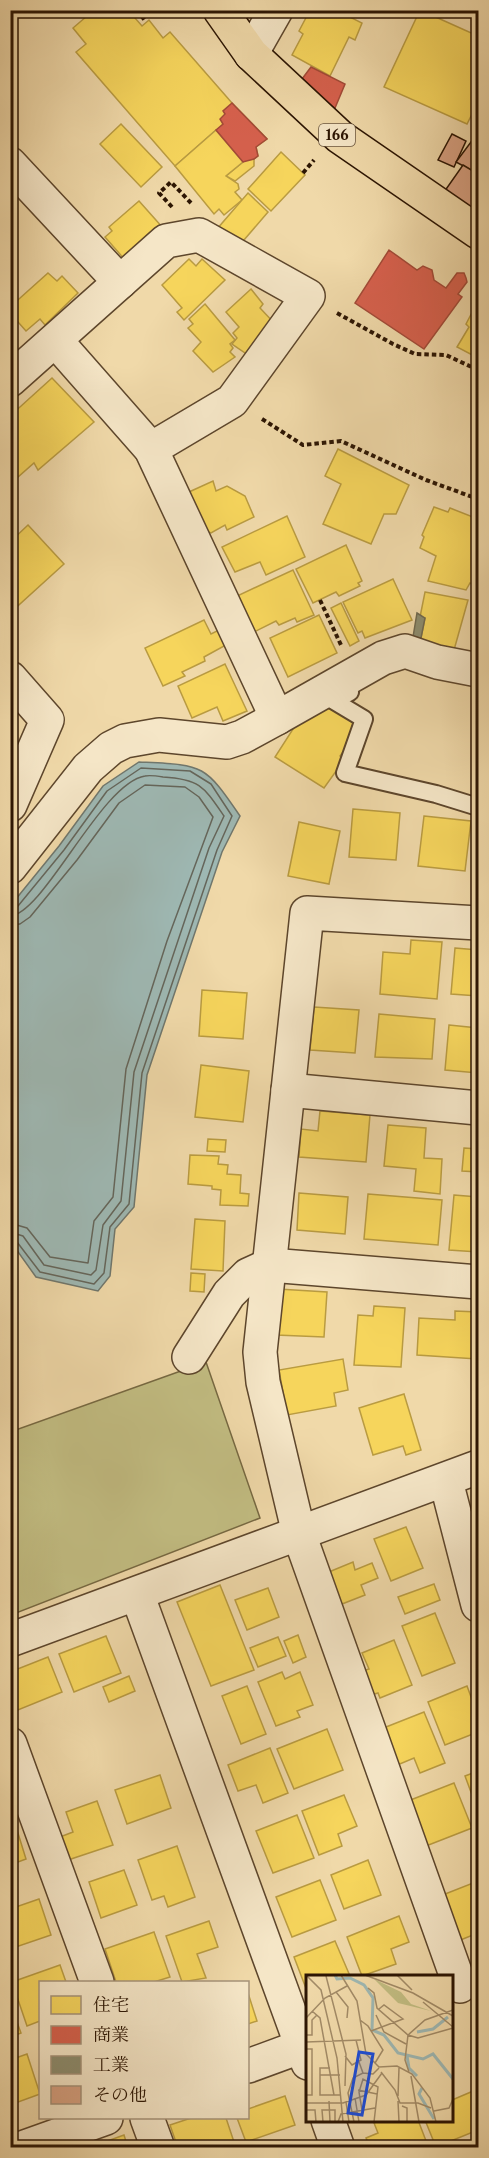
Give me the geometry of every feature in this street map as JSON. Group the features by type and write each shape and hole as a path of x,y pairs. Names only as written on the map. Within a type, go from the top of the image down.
{"highway":[{"name":"166","path":"219,10 251,54 340,137 478,232"}],"street":[{"path":"251,54 276,10"},
{"path":"10,164 120,282"},
{"path":"10,380 166,241 199,235 308,296 232,401 151,449"},
{"path":"56,341 151,449 277,718"},
{"path":"10,867 88,768 111,748 125,741 159,735 227,742 242,737 382,658 405,651 437,662 478,670"},
{"path":"10,678 47,720 10,804"},
{"path":"463,1985 299,1534 263,1382 260,1352 307,913 478,923"},
{"path":"288,1090 478,1108"},
{"path":"189,1357 230,1294 248,1275 270,1265 478,1282"},
{"path":"10,1640 478,1467"},
{"path":"446,1480 478,1605"},
{"path":"137,1594 305,2051 249,2066"},
{"path":"10,1744 96,1981"},
{"path":"22,2148 103,2119"},
{"path":"147,2119 158,2148"},
{"path":"328,2122 338,2148"}],"lane":[{"path":"478,686 398,667 334,700 363,719 345,773 436,794 478,807"}],"path":[{"path":"137,10 146,22"},
{"path":"168,14 177,10"},
{"path":"303,173 317,157"},
{"path":"308,296 393,345 415,354 456,357 478,370"},
{"path":"232,401 303,445 341,441 426,480 478,499"},
{"path":"320,600 354,673"}],"shaded area":[{"path":"206,1362 260,1518 11,1615 10,1432"}],"water":[{"path":"139,762 177,764 200,770 218,786 240,816 222,852 147,1075 134,1207 115,1229 110,1276 98,1291 36,1277 11,1242 11,905 59,846 103,786"}],"building: 住宅":[{"path":"94,10 128,10 142,26 149,20 163,38 170,32 267,139 256,147 258,156 254,159 254,166 235,181 226,176 243,162 216,130 175,166 76,52 86,44 73,28"},
{"path":"314,10 336,10 362,23 355,40 349,37 330,76 292,55 303,34 299,31 309,12 312,14"},
{"path":"420,10 478,36 478,102 467,124 384,87"},
{"path":"121,124 162,167 141,187 100,144"},
{"path":"216,130 243,162 226,176 238,184 239,189 235,192 242,200 224,215 219,209 214,214 175,166"},
{"path":"478,130 478,146 471,142"},
{"path":"281,152 305,175 271,211 248,189"},
{"path":"248,193 268,212 238,247 217,229"},
{"path":"139,201 163,228 126,261 105,237 112,231 109,227"},
{"path":"189,259 196,266 202,259 225,280 184,320 177,312 182,308 162,285"},
{"path":"48,273 57,281 62,276 78,293 45,325 40,319 26,331 10,313 10,307"},
{"path":"251,289 263,304 260,308 276,325 249,349 254,353 251,357 232,344 237,338 233,333 239,327 226,312"},
{"path":"478,301 478,358 457,347 469,327 466,324"},
{"path":"205,304 235,340 230,344 233,348 230,352 235,357 213,372 193,351 201,342 188,328 193,324 189,319"},
{"path":"52,378 94,422 38,470 34,463 10,484 10,416"},
{"path":"338,449 409,485 396,514 384,514 371,544 323,524 341,484 325,476"},
{"path":"213,481 216,491 227,486 245,496 254,517 227,530 225,525 211,533 206,531 189,492"},
{"path":"434,507 448,512 450,508 478,519 478,587 470,583 466,590 428,581 436,556 420,548 424,537 422,535"},
{"path":"287,516 305,557 266,575 260,562 235,572 222,547"},
{"path":"28,525 64,564 10,613 10,542"},
{"path":"346,545 362,581 358,583 360,586 339,596 336,592 313,603 296,569"},
{"path":"293,570 314,615 297,622 295,618 279,625 276,621 254,632 237,596"},
{"path":"393,579 412,620 365,638 362,631 358,633 343,602"},
{"path":"425,592 468,600 454,650 420,643 425,618 420,617"},
{"path":"341,603 359,641 350,646 331,608"},
{"path":"319,615 337,653 288,677 270,638"},
{"path":"204,620 211,634 219,630 226,645 204,657 205,661 182,672 185,676 163,686 145,648"},
{"path":"225,664 247,711 223,721 217,707 192,718 178,686"},
{"path":"334,701 359,717 351,730 350,743 340,756 344,760 324,788 275,757 302,715"},
{"path":"353,809 400,813 396,860 349,857"},
{"path":"424,816 471,821 465,871 418,866"},
{"path":"299,822 340,831 329,884 288,876"},
{"path":"411,940 442,942 437,999 380,994 383,952 410,954"},
{"path":"455,948 478,950 478,996 451,994"},
{"path":"202,990 247,993 243,1039 199,1036"},
{"path":"314,1007 359,1010 355,1053 310,1050"},
{"path":"379,1014 435,1019 432,1059 375,1057"},
{"path":"449,1025 478,1028 478,1073 445,1070"},
{"path":"201,1065 249,1071 243,1122 195,1117"},
{"path":"320,1111 370,1115 366,1162 299,1157 301,1129 318,1131"},
{"path":"388,1125 426,1128 424,1158 442,1159 440,1194 414,1191 416,1169 384,1166"},
{"path":"208,1139 226,1140 225,1152 207,1151"},
{"path":"464,1148 478,1149 478,1172 462,1171"},
{"path":"190,1155 219,1156 218,1164 228,1165 227,1174 241,1175 240,1193 249,1194 248,1206 220,1205 221,1190 212,1189 212,1186 188,1184"},
{"path":"299,1193 348,1197 345,1234 297,1230"},
{"path":"368,1194 442,1200 438,1245 364,1239"},
{"path":"454,1195 478,1197 478,1252 449,1250"},
{"path":"195,1219 225,1221 223,1271 191,1269"},
{"path":"191,1273 205,1274 204,1292 190,1291"},
{"path":"278,1289 327,1292 324,1337 276,1335"},
{"path":"374,1306 405,1308 401,1367 354,1365 358,1315 373,1316"},
{"path":"455,1311 478,1312 477,1359 417,1355 419,1318 455,1320"},
{"path":"343,1359 348,1390 334,1393 336,1406 287,1415 279,1370"},
{"path":"404,1394 421,1450 406,1455 403,1446 373,1455 359,1408"},
{"path":"406,1527 423,1568 391,1581 374,1539"},
{"path":"353,1562 355,1570 372,1563 378,1578 361,1585 365,1595 337,1606 324,1574"},
{"path":"434,1584 440,1600 405,1614 398,1597"},
{"path":"220,1585 254,1670 211,1686 177,1602"},
{"path":"268,1588 279,1617 247,1630 235,1600"},
{"path":"435,1613 455,1663 422,1676 402,1626"},
{"path":"298,1635 306,1657 293,1663 284,1641"},
{"path":"106,1636 121,1673 74,1692 59,1654"},
{"path":"278,1637 286,1656 258,1667 250,1648"},
{"path":"394,1640 412,1685 380,1698 378,1693 371,1695 362,1671 369,1669 362,1653"},
{"path":"48,1657 62,1692 13,1712 10,1672"},
{"path":"282,1672 285,1679 300,1672 313,1705 297,1711 300,1717 276,1726 258,1682"},
{"path":"129,1676 135,1691 109,1702 103,1687"},
{"path":"247,1686 266,1734 241,1744 222,1696"},
{"path":"467,1686 478,1716 478,1732 445,1745 428,1702"},
{"path":"424,1712 445,1763 420,1773 414,1758 395,1766 381,1729"},
{"path":"327,1729 343,1770 294,1789 277,1749"},
{"path":"270,1748 288,1793 263,1803 256,1785 238,1791 228,1765"},
{"path":"478,1771 478,1811 465,1776"},
{"path":"160,1775 171,1808 127,1824 115,1790"},
{"path":"454,1783 472,1828 426,1846 408,1801"},
{"path":"344,1795 357,1826 338,1834 342,1846 319,1855 302,1811"},
{"path":"97,1801 113,1845 68,1860 60,1837 73,1832 66,1812"},
{"path":"297,1815 314,1858 273,1873 256,1831"},
{"path":"17,1830 26,1859 10,1865 10,1832"},
{"path":"177,1846 195,1897 168,1907 164,1896 152,1900 138,1860"},
{"path":"368,1860 381,1895 344,1909 331,1875"},
{"path":"124,1870 137,1905 101,1918 89,1882"},
{"path":"320,1880 336,1920 292,1937 276,1897"},
{"path":"478,1881 478,1933 453,1943 435,1898"},
{"path":"39,1899 51,1935 10,1949 10,1909"},
{"path":"399,1916 409,1942 391,1949 396,1964 362,1975 347,1937"},
{"path":"209,1921 218,1947 197,1954 206,1978 182,1981 166,1936"},
{"path":"154,1932 170,1977 157,1981 116,1981 105,1949"},
{"path":"335,1941 350,1975 306,1975 306,1988 294,1957"},
{"path":"60,1965 66,1981 39,1981 39,2021 27,2026 12,1982"},
{"path":"249,1996 257,2021 249,2024"},
{"path":"10,2003 21,2033 10,2037"},
{"path":"27,2054 39,2094 10,2105 10,2060"},
{"path":"478,2089 478,2130 436,2147 426,2122 453,2122 453,2100"},
{"path":"285,2096 295,2125 246,2142 237,2119 249,2119 249,2109"},
{"path":"188,2119 226,2119 236,2148 178,2148 170,2125"},
{"path":"419,2122 428,2146 370,2148 366,2138 378,2133 374,2123"},
{"path":"124,2135 128,2148 88,2148"}],"building: 商業":[{"path":"311,67 345,84 335,108 316,99 299,83"},
{"path":"232,103 267,139 256,147 258,156 254,159 243,162 216,130 223,124 220,119 225,114 223,111"},
{"path":"389,250 417,270 423,266 432,270 434,280 446,288 457,273 464,273 466,278 467,282 458,294 462,297 424,349 355,303"}],"building: 工業":[{"path":"417,613 425,618 421,638 413,637"}],"building: その他":[{"path":"462,10 478,10 478,18"},
{"path":"452,134 466,141 454,167 438,160"},
{"path":"471,142 478,146 478,174 456,162"},
{"path":"463,165 478,174 478,209 475,214 444,192"}]}
